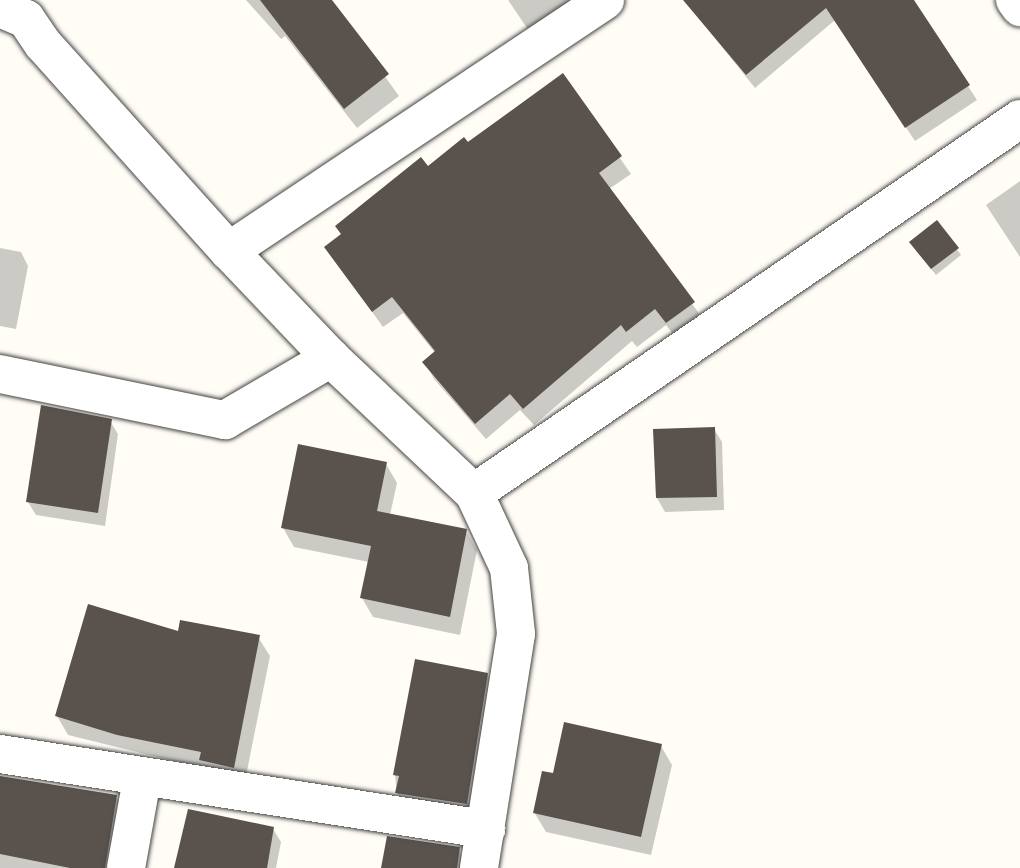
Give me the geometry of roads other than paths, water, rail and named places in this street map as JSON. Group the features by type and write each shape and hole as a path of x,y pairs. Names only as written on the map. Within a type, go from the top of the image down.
{"street":[{"path":"229,251 606,0"},
{"path":"1015,0 1020,7"},
{"path":"13,6 26,19 43,44 229,251 331,358 474,493 509,568 516,634 479,868"},
{"path":"474,493 1020,118"},
{"path":"0,374 225,420 331,358"},
{"path":"0,754 142,779 486,829"},
{"path":"126,868 142,779"}]}
